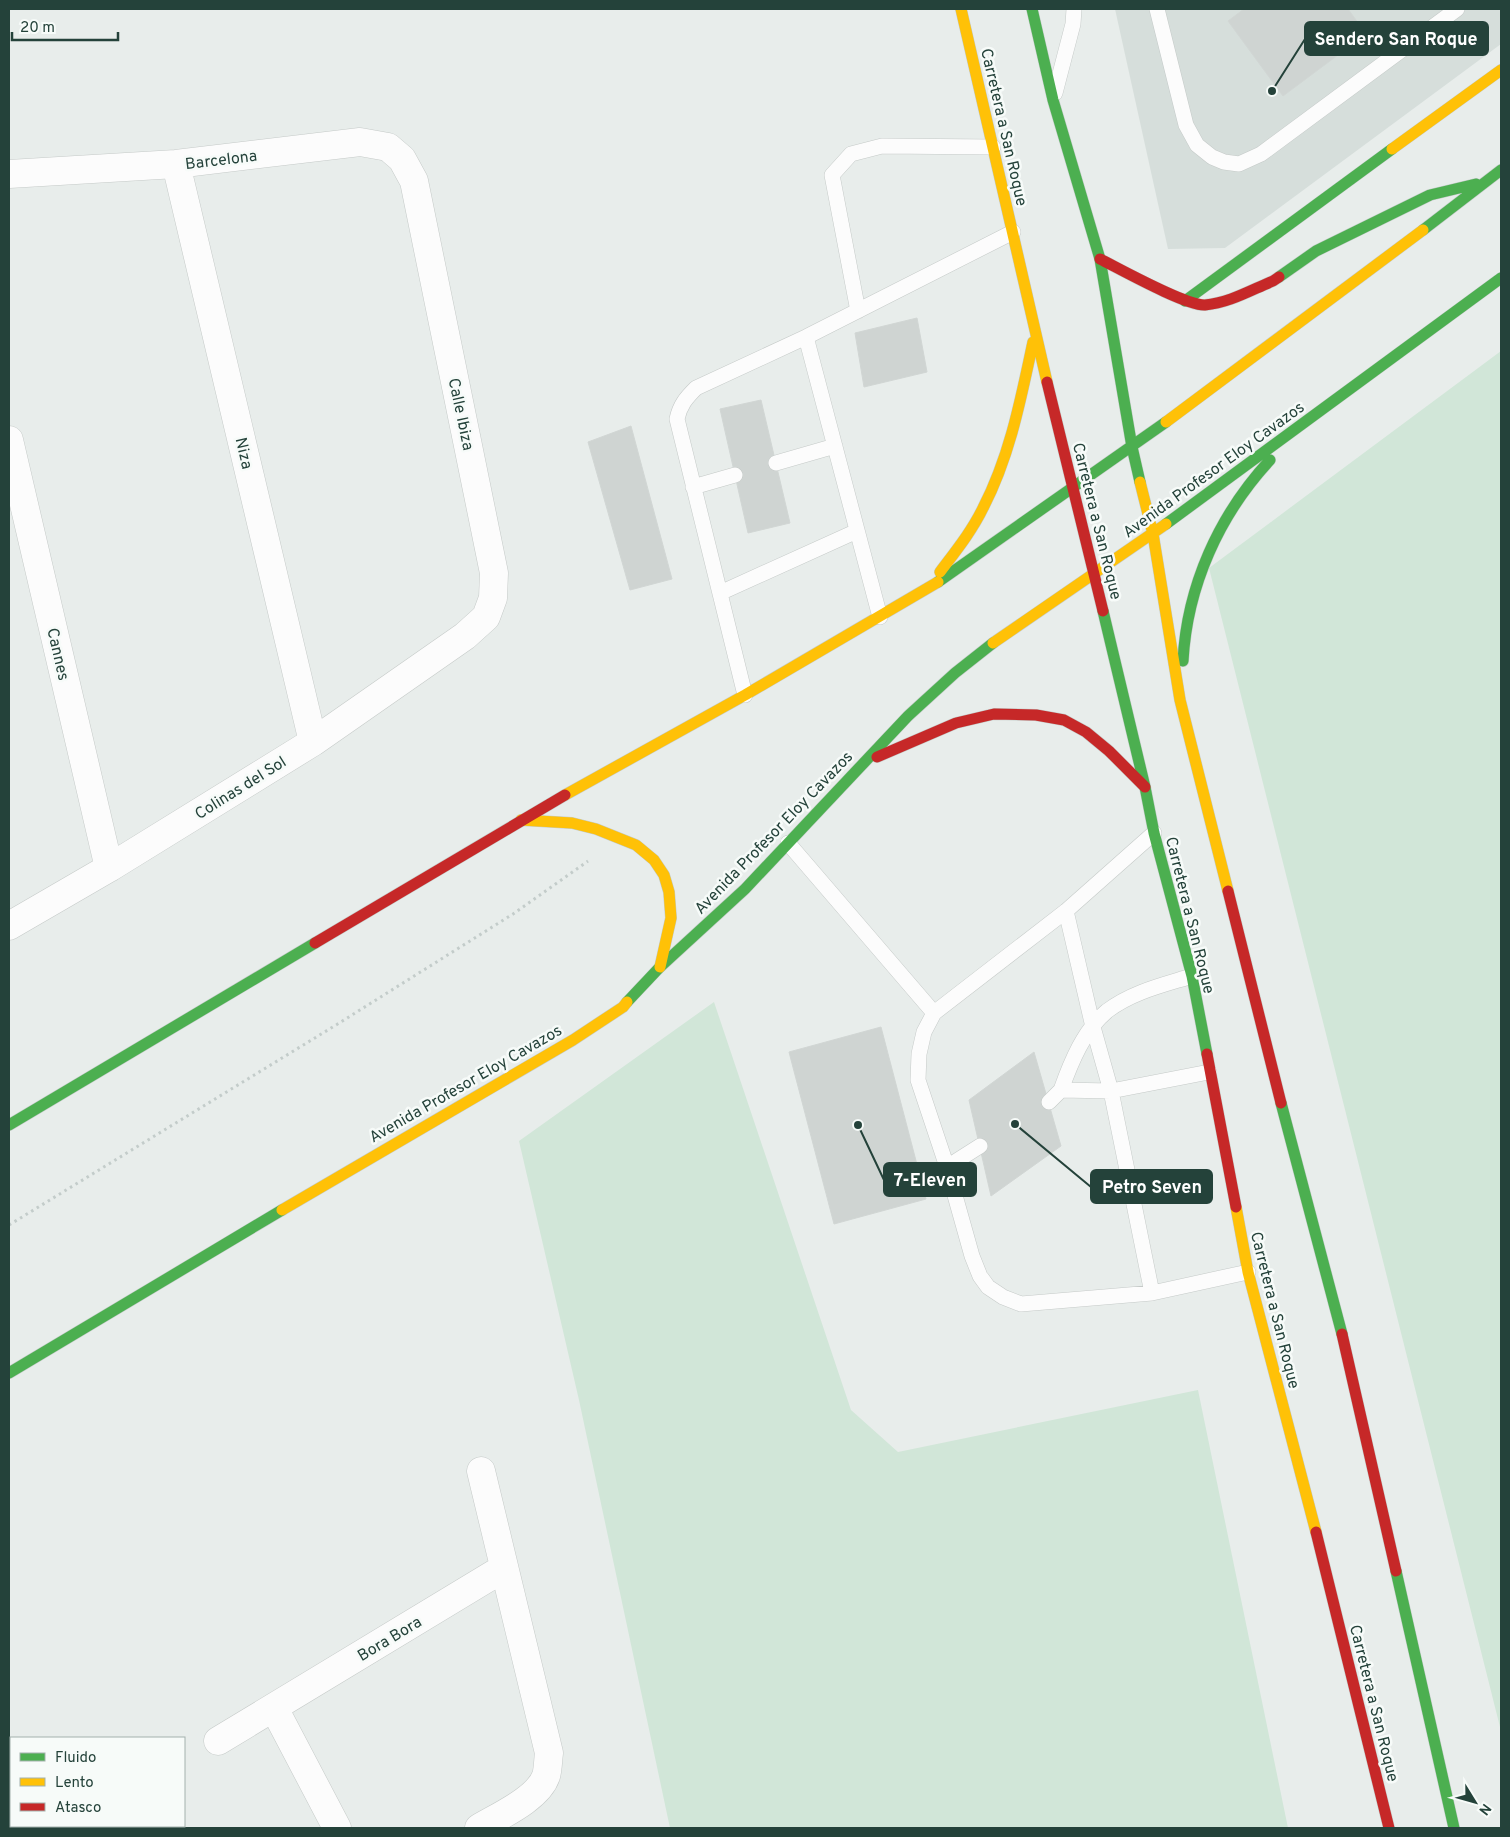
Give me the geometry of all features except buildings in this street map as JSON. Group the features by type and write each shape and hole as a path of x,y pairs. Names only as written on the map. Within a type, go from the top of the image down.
{"main road":[{"name":"Carretera a San Roque","path":"961,9 1035,335 1074,488 1145,787 1154,833 1192,976 1248,1272 1315,1528 1389,1828"},
{"path":"1032,9 1053,100 1100,260 1132,446 1153,534 1180,700 1336,1314 1454,1828"},
{"path":"1185,301 1501,70"},
{"path":"9,1125 521,820 745,695 927,590 1132,446 1337,295 1501,170"},
{"path":"1100,260 1185,301 1203,305 1231,299 1273,281 1316,250 1430,195 1485,182"},
{"name":"Avenida Profesor Eloy Cavazos","path":"9,1373 410,1134 574,1040 623,1007 660,966 745,889 908,716 955,673 992,644 1153,534 1501,278"},
{"path":"927,590 969,533 984,509 1009,441 1021,400 1035,335"},
{"path":"1180,700 1184,637 1194,590 1211,549 1232,510 1259,471 1326,407"},
{"path":"864,763 919,738 956,724 994,714 1036,715 1064,720 1086,732 1109,751 1145,787"},
{"path":"521,820 572,823 636,844 654,860 664,875 669,892 671,918 660,966"}],"street":[{"name":"Barcelona","path":"9,174 176,164 360,142 388,147 402,160 414,181"},
{"name":"Niza","path":"176,164 314,742"},
{"name":"Calle Ibiza","path":"414,181 494,574 494,598 486,617 465,636"},
{"name":"Cannes","path":"9,440 109,868"},
{"name":"Colinas del Sol","path":"9,926 109,868 314,742 465,636"},
{"path":"479,1828 528,1799 539,1788 546,1776 549,1753 481,1471"},
{"name":"Bora Bora","path":"218,1741 504,1568"},
{"path":"274,1708 337,1828"},
{"path":"65,1828 71,1827"}],"lane":[{"path":"1053,100 1074,24 1074,9"},
{"path":"1158,9 1186,125 1198,145 1212,157 1224,162 1239,164 1261,154 1456,9"},
{"path":"858,311 832,175 851,154 882,146 993,147"},
{"path":"745,695 677,419 685,399 696,388 806,337 1013,232"},
{"path":"806,337 880,616"},
{"path":"776,463 835,446"},
{"path":"693,487 735,475"},
{"path":"720,593 858,531"},
{"path":"1154,833 1066,911 934,1013 924,1032 919,1054 918,1080 947,1167 972,1256 980,1276 988,1287 1002,1298 1021,1304 1152,1293 1248,1272"},
{"path":"788,843 934,1013"},
{"path":"1066,911 1093,1027 1111,1091 1152,1293"},
{"path":"1049,1102 1061,1090 1076,1054 1093,1027 1106,1012 1128,998 1192,976"},
{"path":"1061,1090 1111,1091 1209,1072"},
{"path":"947,1167 980,1146"}],"path":[{"path":"9,1225 514,914 620,838"}],"shaded area":[{"path":"1115,9 1501,9 1501,44 1225,248 1168,249"}],"green space":[{"path":"1501,351 1501,1731 1209,568"},
{"path":"714,1002 851,1410 898,1452 1198,1390 1288,1828 670,1828 579,1400 519,1141"}],"traffic: fast":[{"path":"1032,9 1053,100 1100,259 1132,447 1140,482"},
{"path":"1185,301 1392,149"},
{"path":"1423,230 1501,170"},
{"path":"1279,277 1316,251 1430,195 1476,184"},
{"path":"1166,524 1501,278"},
{"path":"938,582 1166,422"},
{"path":"1183,661 1191,606 1209,553 1235,504 1270,460"},
{"path":"1103,611 1145,787 1154,833 1192,976 1207,1054"},
{"path":"627,1002 660,967 745,889 908,716 955,673 993,643"},
{"path":"9,1125 315,943"},
{"path":"1281,1103 1342,1334"},
{"path":"9,1373 282,1210"},
{"path":"1396,1571 1454,1828"}],"traffic: slow":[{"path":"961,9 1047,382"},
{"path":"1392,149 1501,70"},
{"path":"1166,422 1423,230"},
{"path":"940,572 974,525 1001,468 1014,426 1033,342"},
{"path":"1140,482 1153,534 1180,700 1228,891"},
{"path":"993,643 1166,524"},
{"path":"565,795 745,695 938,582"},
{"path":"521,820 572,823 596,829 636,845 654,860 664,875 669,892 671,918 660,967"},
{"path":"282,1210 573,1040 623,1007 627,1002"},
{"path":"1236,1207 1248,1272 1316,1532"}],"traffic: jam":[{"path":"1100,259 1169,294 1196,304 1205,305 1231,299 1279,277"},
{"path":"1047,382 1103,611"},
{"path":"877,757 956,723 994,714 1036,715 1064,720 1086,732 1109,751 1145,787"},
{"path":"315,943 565,795"},
{"path":"1228,891 1281,1103"},
{"path":"1207,1054 1236,1207"},
{"path":"1342,1334 1396,1571"},
{"path":"1316,1532 1389,1828"}],"place":[{"name":"Sendero San Roque","path":"1272,91"},
{"name":"Petro Seven","path":"1015,1124"},
{"name":"7-Eleven","path":"858,1125"}]}
